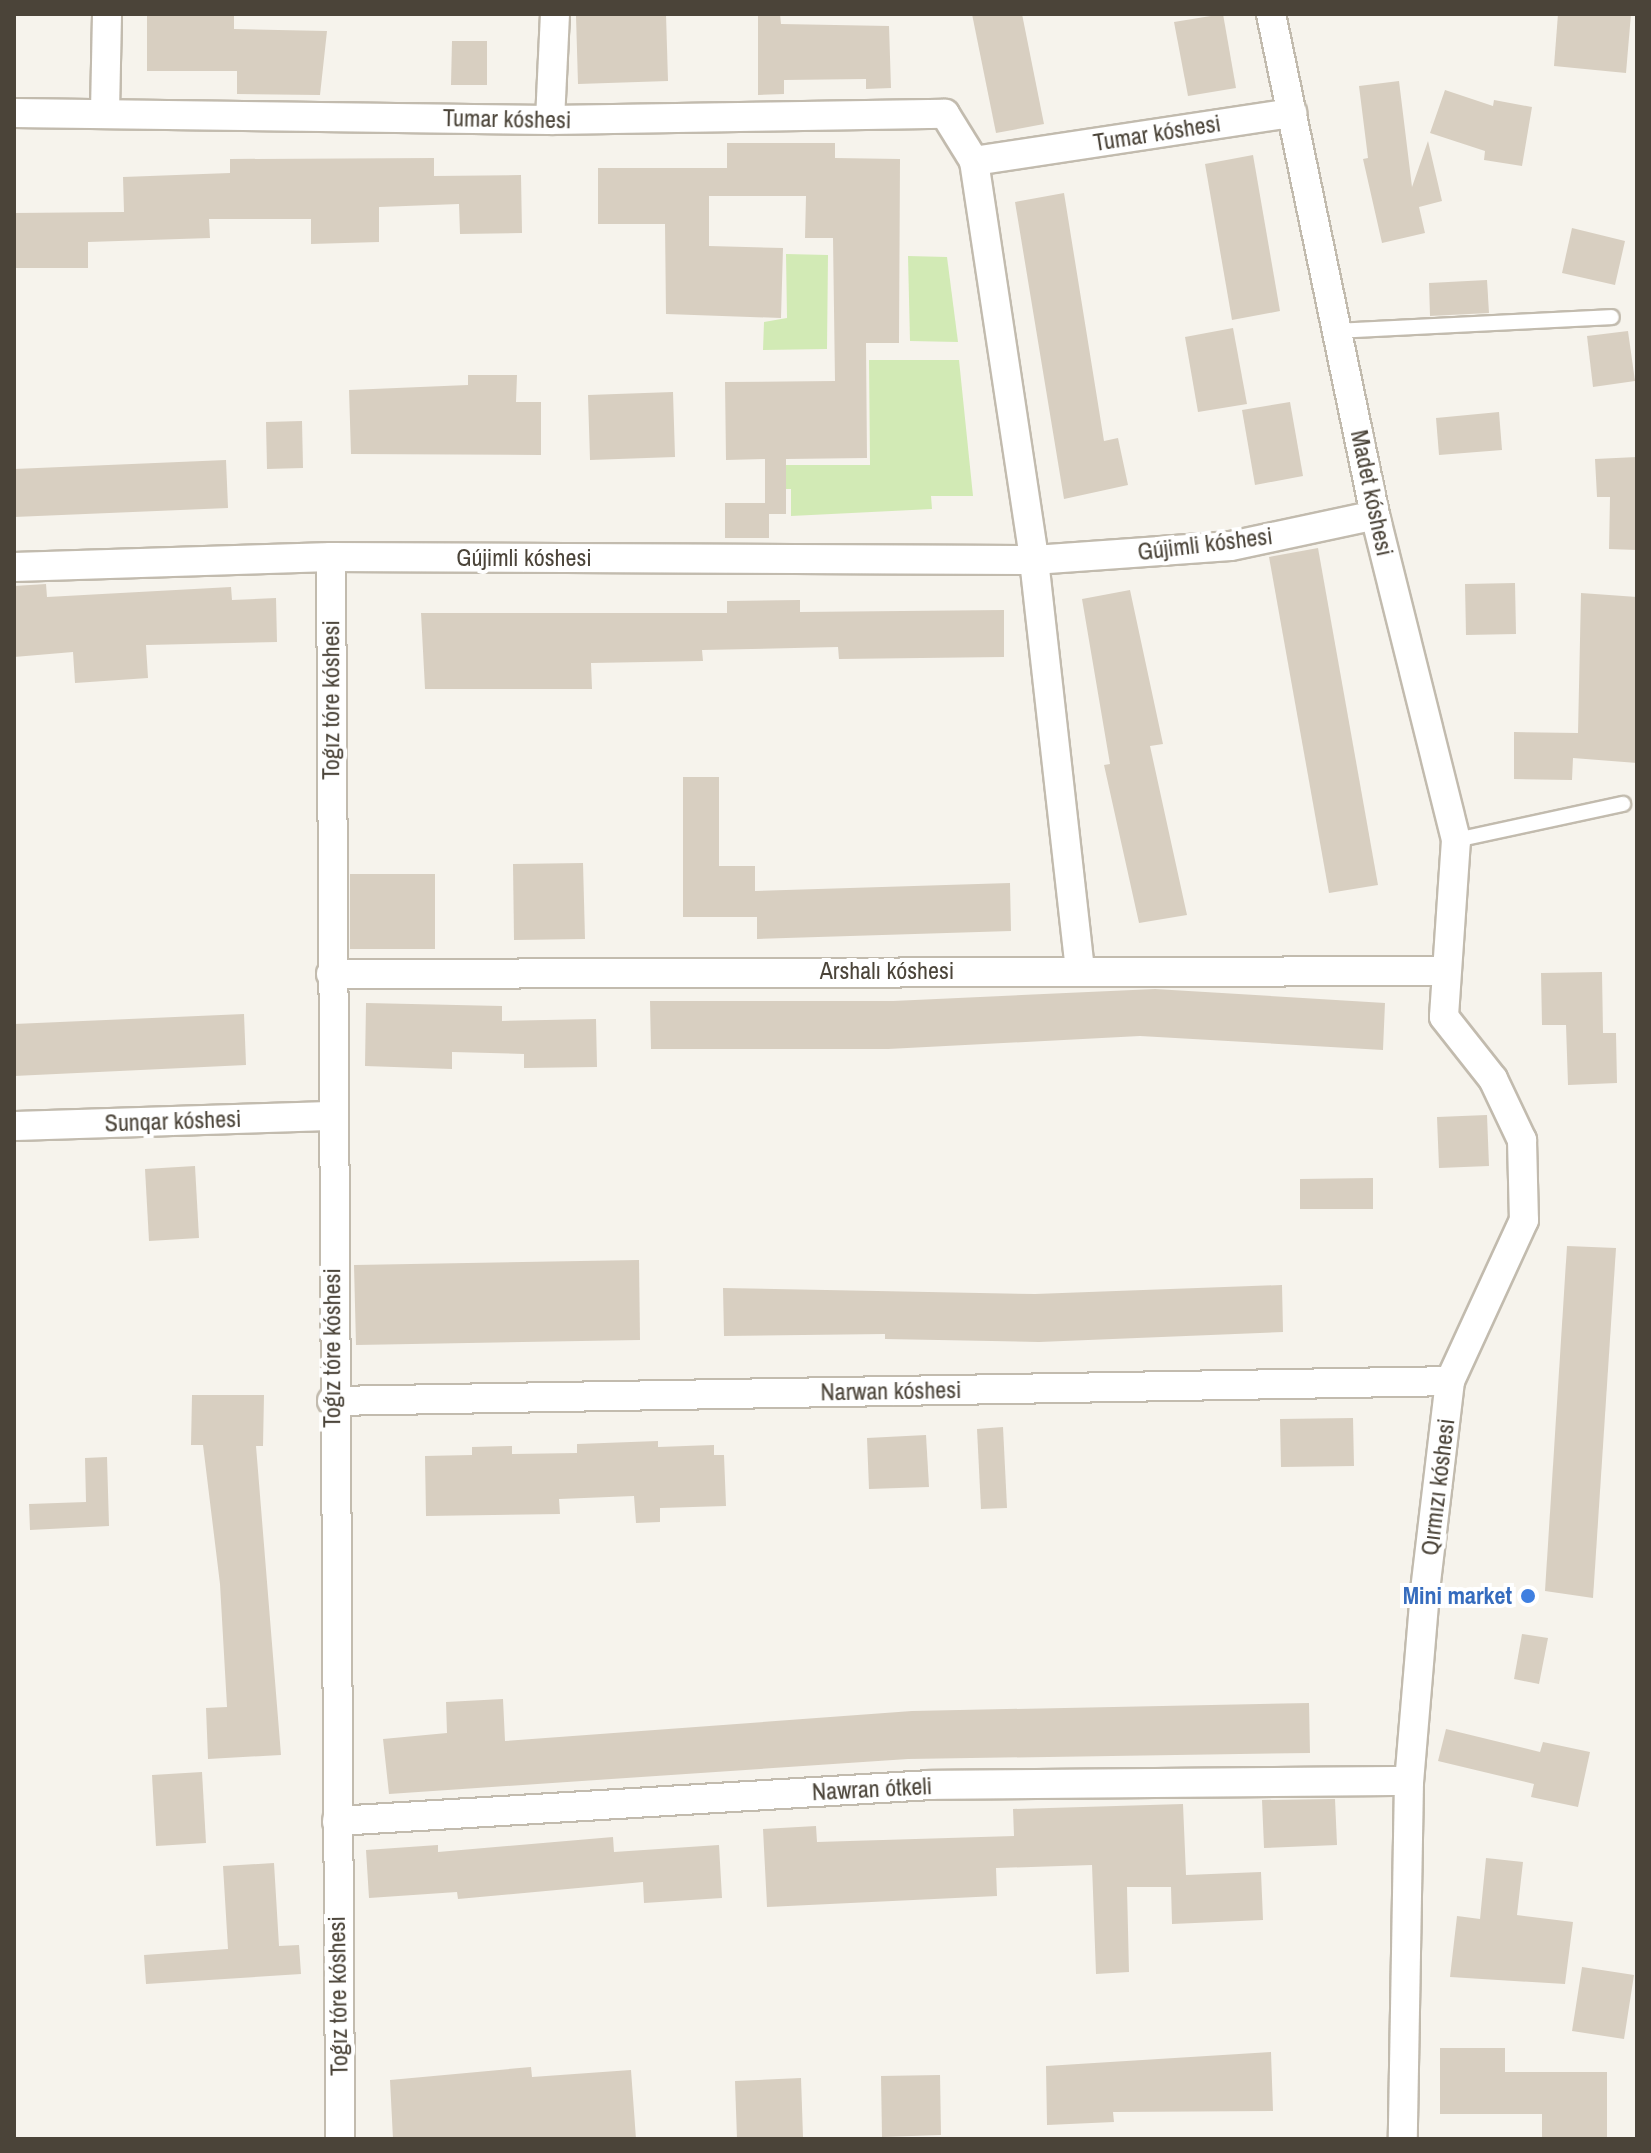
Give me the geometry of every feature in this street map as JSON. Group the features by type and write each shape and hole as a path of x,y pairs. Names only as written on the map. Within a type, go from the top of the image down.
{"street":[{"path":"105,111 107,14"},
{"path":"550,120 555,14"},
{"name":"Madet kóshesi","path":"1271,14 1375,515 1456,840 1442,971"},
{"name":"Tumar kóshesi","path":"14,113 105,111 550,120 945,114 974,161 1034,560"},
{"name":"Tumar kóshesi","path":"974,161 1292,113"},
{"name":"Gújimli kóshesi","path":"14,567 331,557 1034,560 1231,546 1375,515"},
{"name":"Toǵız tóre kóshesi","path":"331,557 332,1401 340,2139"},
{"path":"1034,560 1080,970"},
{"name":"Arshalı kóshesi","path":"331,974 1442,971"},
{"name":"Qırmızı kóshesi","path":"1403,2139 1409,1781 1450,1381 1524,1220 1522,1140 1493,1079 1444,1017 1442,971"},
{"name":"Sunqar kóshesi","path":"14,1126 331,1116"},
{"name":"Narwan kóshesi","path":"332,1401 1450,1381"},
{"name":"Nawran ótkeli","path":"337,1821 931,1785 1409,1781"}],"lane":[{"path":"1337,331 1612,317"},
{"path":"1456,840 1623,804"}],"green space":[{"path":"786,254 828,255 827,349 763,350 764,322 787,318"},
{"path":"908,256 947,257 958,342 910,341"},
{"path":"869,360 959,360 973,496 931,496 932,509 791,516 791,489 771,489 769,465 870,465"}],"building":[{"path":"147,14 234,14 234,29 327,31 320,95 237,94 237,71 147,71"},
{"path":"666,14 668,81 578,84 576,16"},
{"path":"758,14 780,14 781,24 889,26 891,88 866,89 866,79 784,80 784,94 758,95"},
{"path":"972,14 1022,14 1044,124 996,133"},
{"path":"1223,14 1236,88 1188,96 1174,22"},
{"path":"1558,14 1631,14 1626,73 1554,66"},
{"path":"452,41 487,41 487,85 451,85"},
{"path":"1399,81 1412,187 1428,141 1442,201 1419,207 1425,233 1382,243 1363,159 1368,158 1359,86"},
{"path":"1445,90 1493,106 1494,100 1532,107 1522,166 1484,160 1485,151 1430,133"},
{"path":"727,143 835,143 835,158 900,159 899,343 866,343 867,458 786,459 786,514 769,514 769,538 725,538 725,503 765,503 765,459 726,460 725,382 835,381 833,238 805,238 806,196 709,196 709,246 783,248 781,318 666,314 665,224 598,224 598,168 727,168"},
{"path":"1253,155 1280,311 1232,320 1205,164"},
{"path":"434,158 434,176 521,175 522,233 460,234 459,204 379,207 379,242 311,244 311,219 209,219 210,238 88,242 88,268 14,268 14,213 124,212 123,177 230,173 230,159"},
{"path":"1064,193 1104,441 1118,438 1128,485 1064,499 1015,202"},
{"path":"1572,228 1625,241 1615,285 1562,273"},
{"path":"1487,280 1489,313 1430,316 1429,283"},
{"path":"1233,328 1247,404 1198,412 1185,337"},
{"path":"1628,331 1635,381 1593,387 1587,336"},
{"path":"468,375 517,375 516,402 541,402 541,455 351,454 349,390 468,385"},
{"path":"673,392 675,457 590,460 588,395"},
{"path":"1290,402 1303,476 1255,485 1242,410"},
{"path":"1499,412 1502,450 1439,455 1436,418"},
{"path":"302,421 303,468 267,469 266,422"},
{"path":"1637,457 1637,550 1609,549 1610,497 1597,497 1595,459"},
{"path":"226,460 228,508 14,517 14,469"},
{"path":"1318,548 1378,885 1329,893 1269,557"},
{"path":"1515,583 1516,634 1466,635 1465,584"},
{"path":"46,584 47,597 231,587 232,600 276,598 277,642 146,645 148,678 75,683 73,652 14,657 14,586"},
{"path":"1130,590 1163,744 1150,746 1187,915 1139,923 1104,765 1110,764 1082,599"},
{"path":"1581,593 1637,597 1637,763 1573,758 1572,780 1514,779 1514,732 1578,733"},
{"path":"800,600 800,612 1004,610 1004,657 839,659 838,647 702,650 703,661 591,663 592,689 425,689 421,613 727,613 727,601"},
{"path":"683,777 719,777 719,866 755,866 755,891 1010,883 1011,931 757,939 757,917 683,917"},
{"path":"583,863 585,939 514,940 513,864"},
{"path":"350,874 435,874 435,949 350,949"},
{"path":"1602,972 1603,1033 1616,1033 1617,1083 1568,1085 1566,1025 1542,1025 1541,973"},
{"path":"1155,989 1385,1003 1383,1050 1140,1036 888,1049 651,1049 650,1001 893,1001"},
{"path":"366,1003 502,1006 502,1021 596,1019 597,1067 524,1068 524,1054 452,1052 452,1069 365,1066"},
{"path":"244,1014 246,1065 14,1076 14,1024"},
{"path":"1487,1115 1489,1166 1439,1168 1437,1117"},
{"path":"195,1166 199,1238 149,1241 145,1169"},
{"path":"1373,1178 1373,1209 1300,1209 1300,1179"},
{"path":"1567,1246 1616,1248 1593,1598 1545,1591"},
{"path":"639,1260 640,1340 356,1345 354,1265"},
{"path":"1282,1285 1283,1332 1039,1342 885,1339 885,1334 724,1336 723,1288 1035,1294"},
{"path":"192,1395 264,1395 263,1446 256,1446 281,1755 208,1759 206,1708 227,1707 220,1584 203,1445 191,1445"},
{"path":"1353,1418 1354,1466 1281,1467 1280,1419"},
{"path":"1003,1427 1007,1508 981,1509 977,1429"},
{"path":"926,1435 929,1487 869,1489 867,1438"},
{"path":"658,1441 658,1447 714,1445 714,1455 724,1455 726,1506 660,1508 660,1522 636,1523 634,1496 559,1499 560,1514 426,1516 425,1456 472,1455 472,1447 512,1446 512,1454 577,1453 577,1444"},
{"path":"107,1457 109,1526 30,1530 29,1504 86,1502 85,1458"},
{"path":"1522,1634 1548,1638 1539,1684 1514,1679"},
{"path":"503,1699 505,1741 912,1711 1309,1703 1310,1753 908,1759 389,1794 383,1739 447,1733 446,1702"},
{"path":"1446,1729 1540,1752 1543,1742 1590,1752 1578,1807 1531,1797 1534,1784 1438,1761"},
{"path":"202,1772 206,1843 156,1846 152,1775"},
{"path":"1335,1799 1337,1845 1264,1848 1262,1800"},
{"path":"1183,1804 1186,1875 1261,1872 1263,1920 1172,1924 1171,1887 1127,1887 1129,1972 1096,1974 1092,1865 996,1868 997,1896 767,1907 763,1829 816,1826 817,1842 1014,1836 1013,1809"},
{"path":"613,1837 614,1852 719,1845 722,1898 644,1903 643,1882 458,1899 457,1892 369,1898 366,1850 438,1845 438,1852"},
{"path":"1486,1858 1523,1862 1517,1915 1573,1922 1565,1984 1450,1977 1457,1916 1480,1919"},
{"path":"274,1863 279,1946 299,1945 301,1974 146,1984 144,1955 228,1949 223,1866"},
{"path":"1582,1967 1634,1975 1624,2039 1572,2031"},
{"path":"1440,2048 1505,2048 1505,2072 1607,2072 1607,2138 1542,2138 1542,2114 1440,2114"},
{"path":"1271,2052 1273,2111 1113,2112 1114,2122 1047,2125 1046,2066"},
{"path":"531,2067 532,2077 631,2070 636,2139 393,2139 390,2080"},
{"path":"940,2075 941,2135 882,2137 881,2076"},
{"path":"801,2078 803,2137 737,2139 735,2081"}],"place":[{"name":"Mini market","path":"1528,1596"}]}
